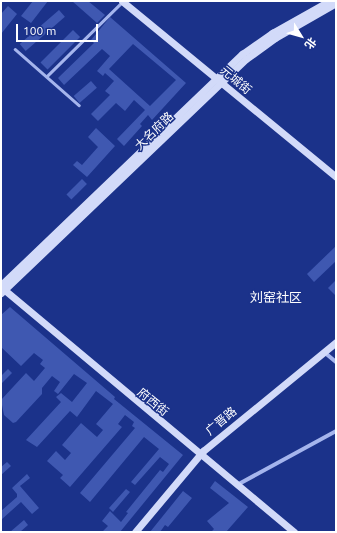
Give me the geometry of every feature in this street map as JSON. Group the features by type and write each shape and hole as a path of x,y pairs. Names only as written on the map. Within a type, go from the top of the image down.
{"street":[{"name":"元城街","path":"122,1 336,177"},
{"name":"大名府路","path":"2,288 256,44 329,1"},
{"name":"大名府路","path":"219,80 259,49 336,3"},
{"name":"府西街","path":"2,288 294,532"},
{"name":"广晋路","path":"135,532 200,454 336,342"},
{"path":"324,352 336,362"},
{"path":"237,485 336,431"}],"lane":[{"path":"46,76 122,1"},
{"path":"15,49 79,105"}],"building":[{"path":"33,1 48,1 31,23 21,16"},
{"path":"72,1 88,1 105,15 97,23"},
{"path":"8,6 17,14 1,34 1,14"},
{"path":"59,10 65,17 26,51 20,44"},
{"path":"110,17 186,83 152,120 148,115 140,124 142,126 124,146 117,139 145,110 134,100 125,111 116,103 98,121 91,114 110,95 105,91 114,81 105,73 103,76 97,71 110,56 102,49 64,85 58,78 94,43 91,40","holes":["133,44 176,80 150,106 109,69"]},
{"path":"73,30 80,37 48,70 40,63"},
{"path":"91,81 97,88 80,103 74,96"},
{"path":"96,128 115,146 87,177 73,165 77,161 82,165 98,147 88,137"},
{"path":"82,179 87,184 71,200 66,195"},
{"path":"336,246 336,261 314,282 307,274"},
{"path":"336,280 336,296 328,288"},
{"path":"10,307 115,397 114,399 183,455 120,532 102,532 108,526 102,521 110,511 121,522 128,513 126,512 160,470 163,472 169,464 160,457 135,485 131,482 159,449 144,437 90,502 80,493 135,428 132,426 134,422 125,415 118,424 122,427 70,487 60,478 63,475 47,461 56,451 65,460 71,453 62,445 81,423 97,437 103,430 96,424 113,404 96,391 77,417 70,411 37,447 26,440 61,402 56,397 61,393 72,402 87,383 74,374 58,394 54,391 60,382 52,376 42,388 42,394 16,422 13,423 4,415 1,400 26,373 34,381 45,368 40,364 43,360 34,353 21,366 1,347 1,315"},
{"path":"8,369 12,373 1,384 1,376"},
{"path":"7,462 11,466 1,475 1,467"},
{"path":"27,474 30,478 20,486 39,508 32,514 21,502 1,520 1,511 17,497 17,494 12,488"},
{"path":"215,481 248,507 226,532 211,532 214,529 207,521 229,503 210,488"},
{"path":"126,489 130,492 113,512 109,508"},
{"path":"183,491 192,498 168,527 165,525 160,532 150,532"},
{"path":"24,520 28,525 20,532 10,532"}],"district":[{"name":"刘窑社区","path":"276,297"}]}
